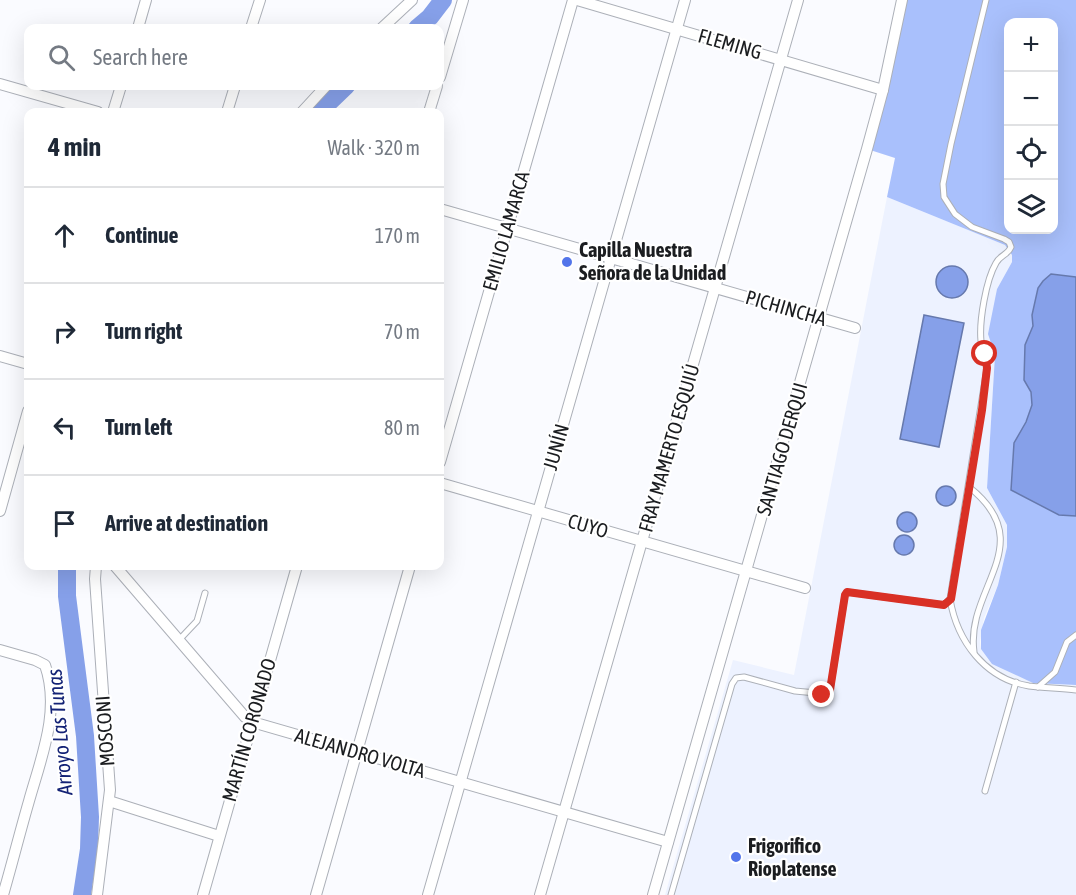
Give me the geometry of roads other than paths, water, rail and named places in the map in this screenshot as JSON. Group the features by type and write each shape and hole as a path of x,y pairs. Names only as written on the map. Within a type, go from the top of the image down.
{"street":[{"path":"139,24 146,0"},
{"path":"252,24 260,0"},
{"path":"386,24 412,0"},
{"path":"444,64 463,0"},
{"name":"FLEMING","path":"575,0 883,90"},
{"name":"EMILIO LAMARCA","path":"444,448 575,0"},
{"name":"JUNÍN","path":"428,895 685,0"},
{"name":"FRAY MAMERTO ESQUIÚ","path":"540,895 798,0"},
{"name":"SANTIAGO DERQUI","path":"653,895 883,90 902,0"},
{"path":"0,84 84,108"},
{"path":"114,108 120,90"},
{"path":"228,108 234,90"},
{"path":"306,108 322,90"},
{"path":"430,108 436,90"},
{"name":"PICHINCHA","path":"444,211 855,328"},
{"path":"0,356 24,363"},
{"path":"0,511 24,425"},
{"name":"CUYO","path":"444,484 805,588"},
{"name":"MOSCONI","path":"96,570 109,801 97,895"},
{"name":"ALEJANDRO VOLTA","path":"118,570 245,717 252,722 668,842"},
{"name":"MARTÍN CORONADO","path":"203,895 296,570"},
{"path":"316,895 409,570"},
{"path":"0,650 45,665 49,676 51,699 48,736 3,895"},
{"path":"109,801 219,836"}],"lane":[{"path":"986,0 943,184 944,197 955,214 972,226 1010,242 1011,247 1009,252 995,264 987,291 981,341 987,368 951,599 953,615 960,632 975,656 990,670 1016,682 1038,687 1076,690"},
{"path":"969,487 992,509 1001,539 1000,554 994,573 975,621 973,642 975,656"},
{"path":"671,895 732,684 736,678 744,677 795,691 826,694 830,690 847,592 944,605 951,599"},
{"path":"179,640 197,621 205,593"},
{"path":"1038,687 1055,672 1067,642 1076,635"},
{"path":"985,791 1016,682"}],"waterway":[{"name":"Arroyo Las Tunas","path":"422,24 443,0"},
{"name":"Arroyo Las Tunas","path":"323,108 342,90"},
{"name":"Arroyo Las Tunas","path":"67,570 67,596 85,736 90,817 89,849 82,895"}],"place":[{"name":"Capilla Nuestra Señora de la Unidad","path":"567,262"},
{"name":"Frigorifico Rioplatense","path":"736,857"}]}
